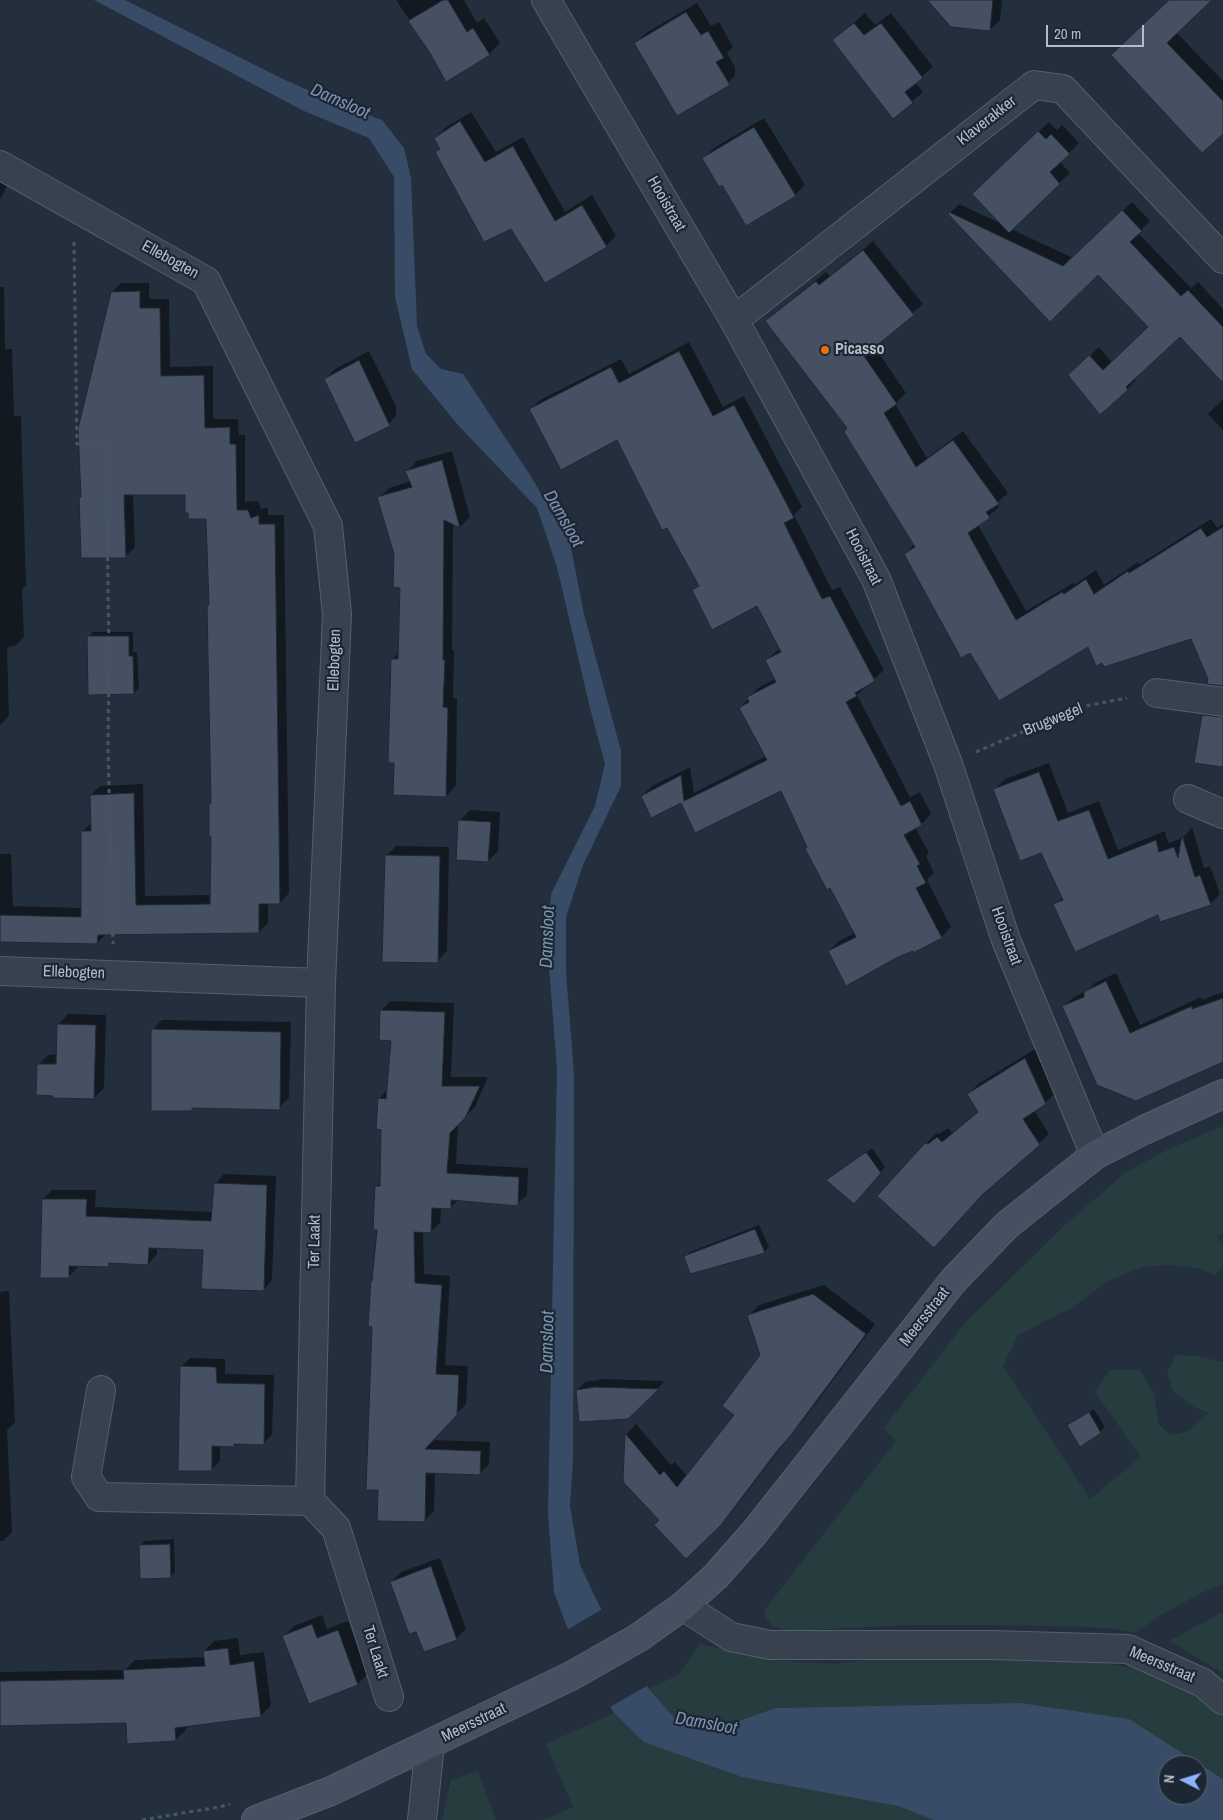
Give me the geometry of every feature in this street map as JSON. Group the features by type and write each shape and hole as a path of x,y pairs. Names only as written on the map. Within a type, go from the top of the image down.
{"main road":[{"name":"Meersstraat","path":"256,1820 331,1791 571,1676 638,1638 683,1606 716,1576 754,1533 953,1281 1007,1225 1095,1155 1223,1094"}],"street":[{"name":"Hooistraat","path":"546,0 734,320 876,580 948,764 1006,940 1095,1155"},
{"name":"Klaverakker","path":"734,320 1034,84 1063,89 1223,258"},
{"name":"Ellebogten","path":"0,165 206,281 328,526 337,614 321,983 0,971"},
{"path":"1157,693 1223,702"},
{"path":"1188,799 1223,814"},
{"name":"Ter Laakt","path":"321,983 310,1501 336,1528 389,1696"},
{"path":"100,1390 86,1477 99,1497 310,1501"},
{"name":"Meersstraat","path":"683,1606 731,1636 770,1645 992,1645 1128,1648 1203,1683 1223,1700"},
{"path":"422,1820 430,1744"}],"path":[{"path":"73,206 77,444 106,444 109,658 108,748 114,975"},
{"name":"Brugwegel","path":"948,764 1080,707 1157,693"}],"green space":[{"path":"1223,1126 1223,1232 1218,1236 1223,1248 1223,1266 1215,1275 1197,1268 1168,1265 1142,1267 1110,1280 1073,1307 1018,1335 1003,1366 1090,1499 1141,1457 1095,1392 1110,1370 1140,1370 1154,1394 1159,1425 1171,1435 1188,1431 1208,1413 1196,1408 1173,1392 1167,1372 1176,1355 1197,1356 1223,1362 1223,1584 1203,1592 1159,1616 1135,1633 1112,1628 1005,1625 908,1625 789,1631 772,1626 765,1616 765,1609 896,1441 883,1429 965,1323 1066,1224 1126,1172 1169,1149"},
{"path":"1223,1612 1223,1673 1169,1641"},
{"path":"700,1644 770,1660 836,1664 872,1659 1083,1660 1138,1669 1190,1694 1223,1715 1223,1779 1208,1770 1208,1755 1185,1755 1128,1719 1021,1703 776,1708 718,1728 677,1721 649,1689 678,1675"},
{"path":"614,1713 644,1742 898,1806 934,1820 543,1820 573,1807 546,1744"},
{"path":"478,1771 496,1820 442,1820 451,1780"}],"water":[{"path":"94,0 125,0 283,79 348,108 382,120 404,148 411,178 417,326 426,354 441,369 463,374 530,475 570,543 584,614 621,751 621,786 583,865 566,917 566,972 574,1074 573,1460 570,1506 580,1565 600,1607 649,1689 677,1721 718,1728 776,1708 1021,1703 1129,1719 1185,1755 1158,1755 1158,1805 1208,1805 1208,1769 1223,1779 1223,1820 934,1820 898,1806 742,1777 644,1742 614,1713 567,1627 554,1592 548,1513 557,1069 548,954 551,894 595,806 605,764 557,567 537,508 458,425 412,369 395,297 394,177 369,138 304,111"}],"pier":[{"path":"604,1608 649,1685 608,1708 567,1630"}],"building":[{"path":"443,0 448,0 467,32 473,28 490,55 446,82 430,53 408,21"},
{"path":"927,0 993,0 990,31 951,27"},
{"path":"1169,0 1212,0 1167,43 1223,101 1223,134 1202,153 1111,55"},
{"path":"686,12 701,35 708,31 724,58 716,62 730,85 677,116 634,43"},
{"path":"854,23 864,35 881,23 923,78 905,92 913,103 893,119 832,40"},
{"path":"460,121 485,162 513,146 555,221 582,205 607,247 545,283 511,229 484,242 435,152 440,149 434,138"},
{"path":"754,127 796,196 746,226 722,185 719,187 702,158"},
{"path":"1038,131 1046,139 1051,134 1070,154 1050,172 1060,184 1009,233 972,194"},
{"path":"1122,210 1142,231 1130,242 1181,296 1188,290 1223,327 1223,383 1180,337 1126,387 1128,390 1100,415 1068,375 1089,355 1103,370 1148,327 1098,275 1050,322 948,214 949,212 1063,266"},
{"path":"863,250 914,315 864,356 897,404 884,413 916,467 953,440 999,504 986,512 990,518 968,533 1016,620 1062,592 1064,594 1086,579 1094,594 1128,571 1129,573 1201,528 1207,537 1223,527 1223,686 1207,684 1208,679 1191,639 1104,667 1102,663 1096,666 1088,647 999,701 970,653 961,658 904,554 915,547 844,432 847,428 765,321 816,281 819,285"},
{"path":"140,291 140,308 160,308 161,376 204,375 205,428 230,427 230,444 236,444 237,510 248,510 251,518 259,515 259,524 275,524 280,904 259,904 259,933 98,935 97,944 0,942 0,915 81,917 81,831 91,831 90,795 134,793 136,905 210,904 211,836 209,836 209,803 211,803 207,605 209,605 206,519 188,519 188,513 185,513 185,495 124,495 126,558 81,558 78,429 111,292"},
{"path":"679,351 713,416 734,405 794,518 784,523 822,599 830,596 875,681 855,693 857,696 846,702 901,806 910,801 922,825 904,835 920,864 917,866 926,883 916,888 942,938 913,953 913,951 898,957 846,986 828,951 856,937 830,888 827,890 805,849 807,847 781,791 695,833 681,803 651,818 641,796 681,775 684,801 767,760 739,708 749,702 747,697 776,682 765,660 781,652 757,606 712,630 692,590 699,586 667,528 662,530 617,440 561,470 529,409 611,367 619,383"},
{"path":"359,360 390,426 355,443 324,379"},
{"path":"442,460 460,528 444,520 443,660 445,660 443,707 448,708 446,797 393,795 394,763 388,763 391,659 398,659 400,588 393,587 394,554 377,497 412,487 405,471"},
{"path":"87,636 129,636 129,656 133,656 134,694 88,695"},
{"path":"1202,715 1223,717 1223,767 1194,763"},
{"path":"1039,772 1058,821 1089,810 1108,859 1156,840 1159,852 1174,847 1178,858 1182,835 1195,877 1200,875 1211,905 1160,922 1158,915 1075,952 1053,904 1063,900 1041,853 1020,861 993,789"},
{"path":"458,820 491,822 488,862 456,860"},
{"path":"385,855 440,856 438,963 382,962"},
{"path":"1106,981 1130,1033 1192,1006 1192,1009 1223,998 1223,1062 1136,1101 1097,1085 1062,1006 1084,997 1084,992"},
{"path":"380,1010 445,1012 442,1086 480,1086 465,1118 450,1133 447,1173 519,1177 518,1206 451,1200 451,1209 432,1208 431,1233 414,1232 415,1283 442,1285 436,1374 459,1375 457,1415 425,1449 481,1451 480,1475 426,1473 425,1522 377,1521 378,1490 366,1490 372,1327 368,1326 377,1230 373,1230 375,1186 380,1186 381,1130 376,1129 378,1098 386,1099 391,1041 379,1040"},
{"path":"57,1024 96,1025 94,1099 53,1098 53,1096 36,1095 37,1064 56,1064"},
{"path":"151,1029 281,1032 280,1110 192,1108 192,1111 151,1111"},
{"path":"1025,1058 1046,1104 1023,1119 1040,1145 982,1195 934,1248 877,1196 925,1143 928,1144 937,1137 942,1142 978,1112 967,1094"},
{"path":"866,1152 881,1173 854,1204 826,1180"},
{"path":"214,1183 267,1185 264,1291 201,1289 203,1250 149,1248 148,1265 109,1263 109,1267 69,1266 69,1278 40,1278 42,1199 87,1199 86,1216 211,1221"},
{"path":"755,1229 765,1253 690,1274 684,1256"},
{"path":"813,1294 866,1334 721,1525 686,1559 654,1525 659,1520 624,1483 625,1433 660,1475 664,1471 677,1487 734,1415 722,1406 760,1355 747,1315"},
{"path":"180,1366 216,1367 217,1383 265,1384 264,1445 234,1444 234,1447 212,1446 212,1471 178,1471"},
{"path":"595,1387 659,1389 628,1419 579,1422 576,1390"},
{"path":"1089,1412 1101,1433 1080,1447 1067,1425"},
{"path":"170,1544 171,1578 140,1579 139,1545"},
{"path":"431,1566 457,1640 424,1652 416,1632 409,1634 390,1582"},
{"path":"312,1624 317,1638 338,1630 358,1685 309,1704 282,1636"},
{"path":"228,1648 230,1665 254,1661 261,1717 175,1728 176,1741 127,1744 126,1723 0,1726 0,1681 124,1679 123,1670 205,1666 203,1651"}],"place":[{"name":"Picasso","path":"825,350"}],"water label":[{"name":"Damsloot","path":"340,102"},
{"name":"Damsloot","path":"563,519"},
{"name":"Damsloot","path":"548,937"},
{"name":"Damsloot","path":"548,1342"},
{"name":"Damsloot","path":"706,1724"}]}
